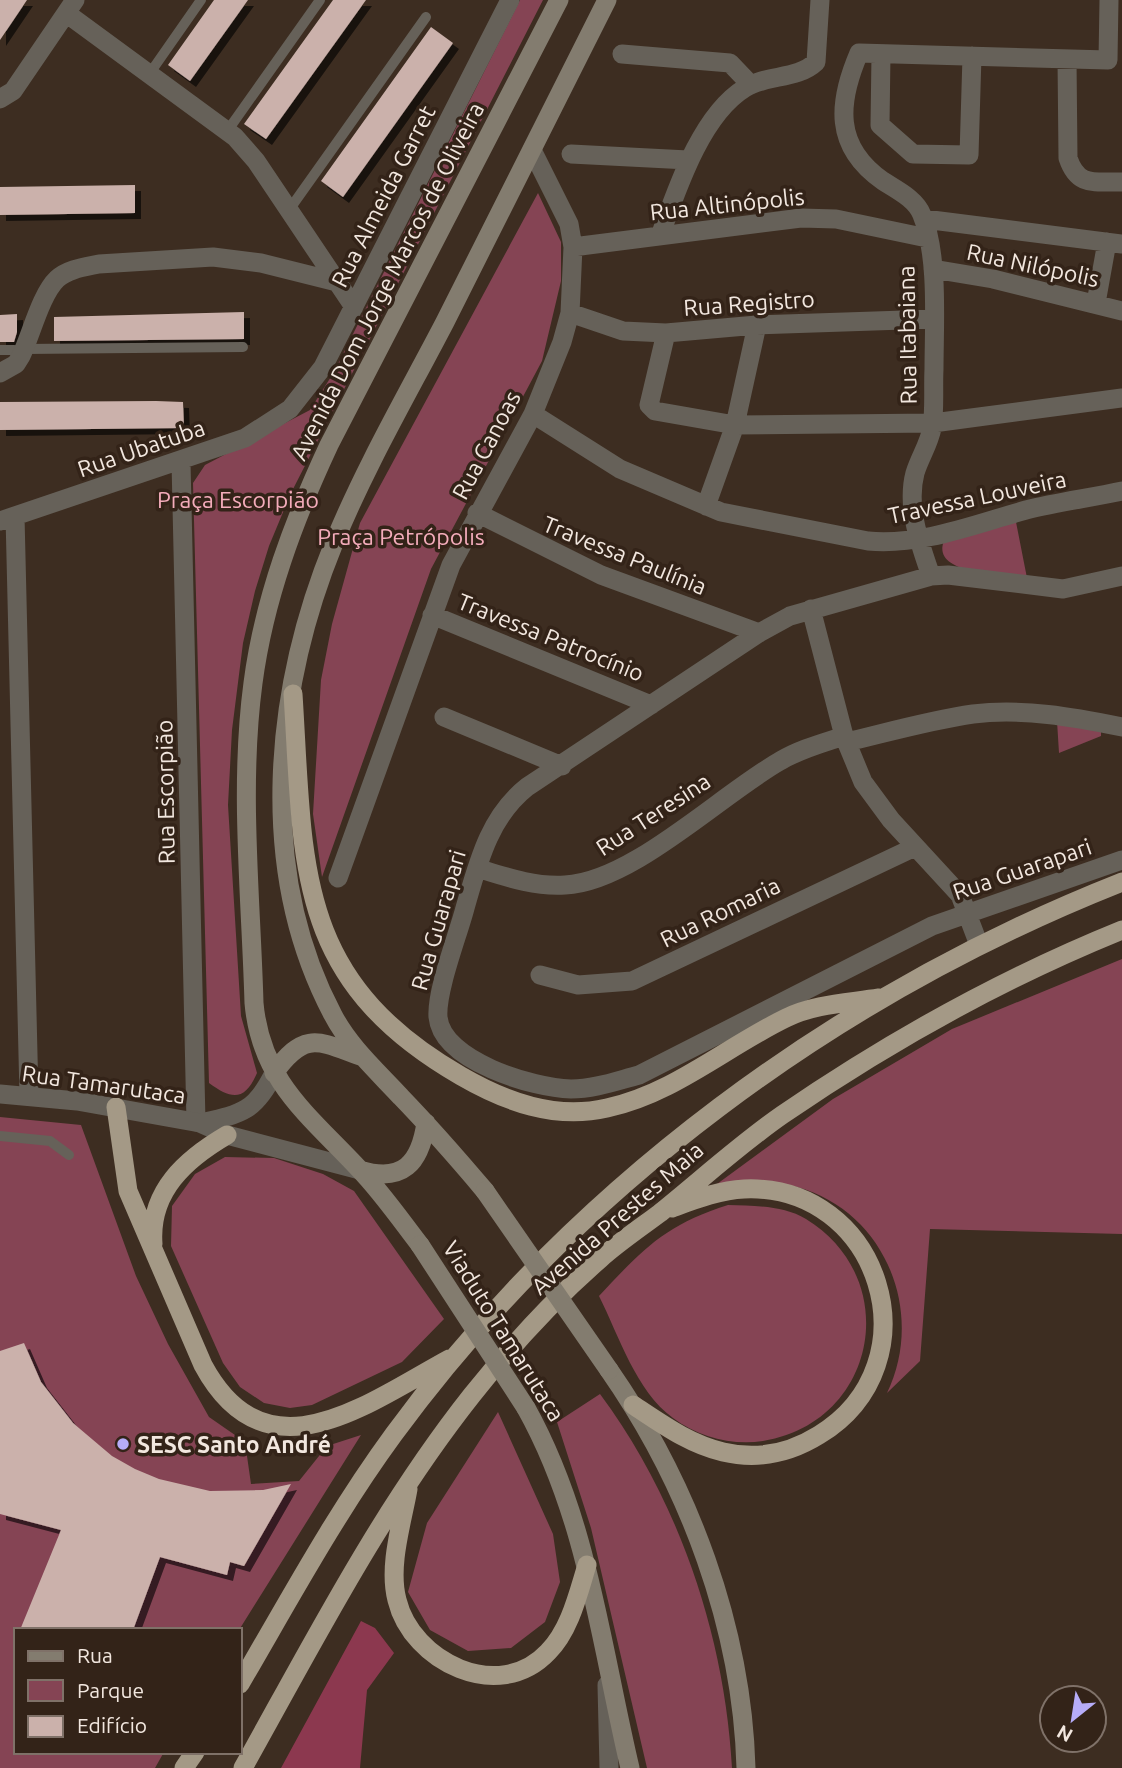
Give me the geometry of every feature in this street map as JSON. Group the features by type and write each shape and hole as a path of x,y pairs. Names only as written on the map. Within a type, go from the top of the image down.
{"highway":[{"path":"293,694 302,851 317,914 329,944 350,981 392,1027 447,1068 485,1090 544,1110 586,1112 608,1108 667,1086 800,1012 887,996"},
{"name":"Avenida Prestes Maia","path":"242,1681 344,1508 394,1434 504,1299 556,1245 678,1138 752,1083 887,996 979,945 1122,882"},
{"name":"Avenida Prestes Maia","path":"243,1768 344,1587 410,1480 471,1395 524,1334 602,1257 781,1116 911,1031 1001,982 1122,930"},
{"path":"116,1107 124,1177 153,1252 214,1386 240,1413 261,1423 291,1428 328,1421 456,1355"},
{"path":"153,1252 151,1228 166,1187 193,1156 227,1135"},
{"path":"633,1405 685,1439 703,1446 723,1452 766,1455 801,1446 834,1426 858,1402 881,1359 883,1346 882,1306 870,1261 852,1236 819,1209 787,1194 743,1189 661,1212"},
{"path":"410,1480 397,1553 396,1597 418,1642 449,1664 467,1672 498,1676 527,1668 540,1660 562,1634 587,1565"}],"main road":[{"name":"Avenida Dom Jorge Marcos de Oliveira","path":"420,1245 360,1170 297,1106 274,1073 255,1018 247,808 248,724 261,636 297,514 329,444 559,0"},
{"path":"607,0 345,517 309,617 284,741 282,808 291,898 298,929 328,1004 364,1058 426,1123 485,1191 633,1405 679,1493 727,1626 739,1685 746,1768"},
{"path":"274,1073 288,1054 300,1044 313,1041 364,1058"},
{"path":"360,1170 378,1175 404,1169 418,1155 426,1123"},
{"name":"Viaduto Tamarutaca","path":"420,1245 526,1408 546,1444 569,1503 587,1565"},
{"path":"587,1565 607,1670 630,1768"}],"street":[{"name":"Rua Almeida Garret","path":"290,409 323,367 510,0"},
{"path":"660,236 688,160 725,107 751,85 798,73 816,62 820,0"},
{"path":"1102,0 1122,1"},
{"name":"Rua Itabaiana","path":"931,576 917,538 913,482 933,423 933,269 925,228 915,203 863,162 852,146 844,122 843,99 859,53 1108,60 1109,0"},
{"path":"0,99 13,91 71,6 150,73 228,130 256,161 354,307"},
{"path":"622,54 730,63 751,85"},
{"path":"881,54 880,125 913,154 969,155 972,56"},
{"path":"1067,59 1068,158 1073,173 1080,179 1122,182"},
{"name":"Rua Canoas","path":"338,878 451,565 533,414 562,342 570,313 573,247 569,224 532,150"},
{"path":"571,154 688,160"},
{"name":"Rua Altinópolis","path":"573,247 802,218 1114,243"},
{"path":"1096,303 1114,243"},
{"path":"0,373 16,364 19,349 49,289 57,279 69,272 99,264 181,257 223,257 337,282"},
{"name":"Rua Nilópolis","path":"933,269 1096,303 1122,311"},
{"name":"Rua Registro","path":"570,313 622,331 666,333 757,325 934,319"},
{"path":"706,506 735,425 757,325"},
{"path":"666,333 649,405 655,411 735,425 933,423 1122,398"},
{"name":"Rua Ubatuba","path":"7,519 181,462 245,438 290,409"},
{"name":"Travessa Louveira","path":"533,414 620,469 706,506 868,541 890,543 917,538 1122,491"},
{"name":"Rua Escorpião","path":"181,462 198,1122"},
{"name":"Travessa Paulínia","path":"477,513 527,541 601,575 759,633"},
{"path":"7,519 29,1096"},
{"name":"Rua Guarapari","path":"1122,576 1063,589 948,575 931,576 811,609 759,633 527,787 501,814 477,868 439,1001 439,1025 454,1046 500,1073 555,1088 589,1088 639,1075 932,926 1122,860"},
{"path":"811,609 846,739 863,782 915,847 960,895 979,945"},
{"name":"Travessa Patrocínio","path":"432,615 651,705"},
{"name":"Rua Teresina","path":"477,868 521,881 568,886 608,875 635,861 779,762 846,739 973,714 1056,715 1122,727"},
{"path":"444,717 562,766"},
{"name":"Rua Romaria","path":"540,975 578,985 632,981 915,847"},
{"name":"Rua Tamarutaca","path":"198,1122 248,1110 261,1096 274,1073"},
{"name":"Rua Tamarutaca","path":"2,1097 29,1096 116,1107 198,1122 227,1135 360,1170"},
{"path":"607,1670 609,1768"}],"lane":[{"path":"150,73 201,0"},
{"path":"228,130 320,0"},
{"path":"289,210 426,17"},
{"path":"0,350 243,347"},
{"path":"0,1136 50,1142 69,1155"}],"green space":[{"name":"Praça Escorpião","path":"520,0 543,0 291,493 269,546 255,591 243,643 232,730 228,805 241,1016 257,1073 248,1089 243,1093 231,1095 209,1083 193,483 205,465 310,410 334,372"},
{"name":"Praça Petrópolis","path":"538,193 561,242 561,281 542,361 431,569 322,877 313,814 321,680 332,624 360,523"},
{"path":"1016,522 1027,578 988,574 959,567 948,561 943,552 944,541"},
{"path":"1057,721 1101,731 1101,736 1059,753"},
{"path":"1122,959 1122,1234 930,1229 920,1361 887,1393 898,1362 902,1330 899,1299 890,1269 874,1241 854,1218 828,1199 797,1187 767,1183 717,1184 833,1099 952,1029"},
{"name":"SESC Santo André","path":"0,1117 81,1125 136,1276 168,1344 209,1417 245,1442 251,1484 299,1481 327,1446 361,1435 240,1628 14,1628 14,1754 163,1754 155,1768 0,1768"},
{"path":"225,1157 274,1158 323,1174 354,1191 444,1319 402,1362 312,1405 290,1408 264,1403 240,1387 223,1363 171,1246 172,1206 195,1174"},
{"path":"728,1205 778,1209 806,1219 837,1245 857,1276 866,1311 864,1346 853,1379 832,1407 802,1429 763,1441 716,1439 683,1425 660,1407 630,1362 599,1296 656,1240 687,1221"},
{"path":"600,1394 653,1479 675,1524 693,1572 720,1669 732,1768 647,1768 591,1528 557,1422"},
{"path":"498,1412 553,1534 560,1582 545,1622 511,1648 468,1651 430,1630 408,1592 427,1523"}],"shaded area":[{"path":"361,1621 375,1628 394,1653 367,1690 360,1768 281,1768"}],"building":[{"path":"0,0 27,0 0,40"},
{"path":"214,0 248,0 190,81 168,65"},
{"path":"333,0 366,0 266,139 244,124"},
{"path":"431,27 453,43 343,197 321,181"},
{"path":"135,185 135,213 0,215 0,187"},
{"path":"244,312 244,339 54,341 54,317"},
{"path":"17,314 14,342 0,342 0,315"},
{"path":"0,402 183,402 184,428 0,430"},
{"path":"24,1343 41,1382 73,1423 112,1456 135,1469 159,1479 210,1491 263,1490 291,1484 244,1566 230,1562 227,1575 160,1557 134,1628 21,1628 61,1530 0,1514 0,1351"}],"place":[{"name":"SESC Santo André","path":"123,1444"}]}
